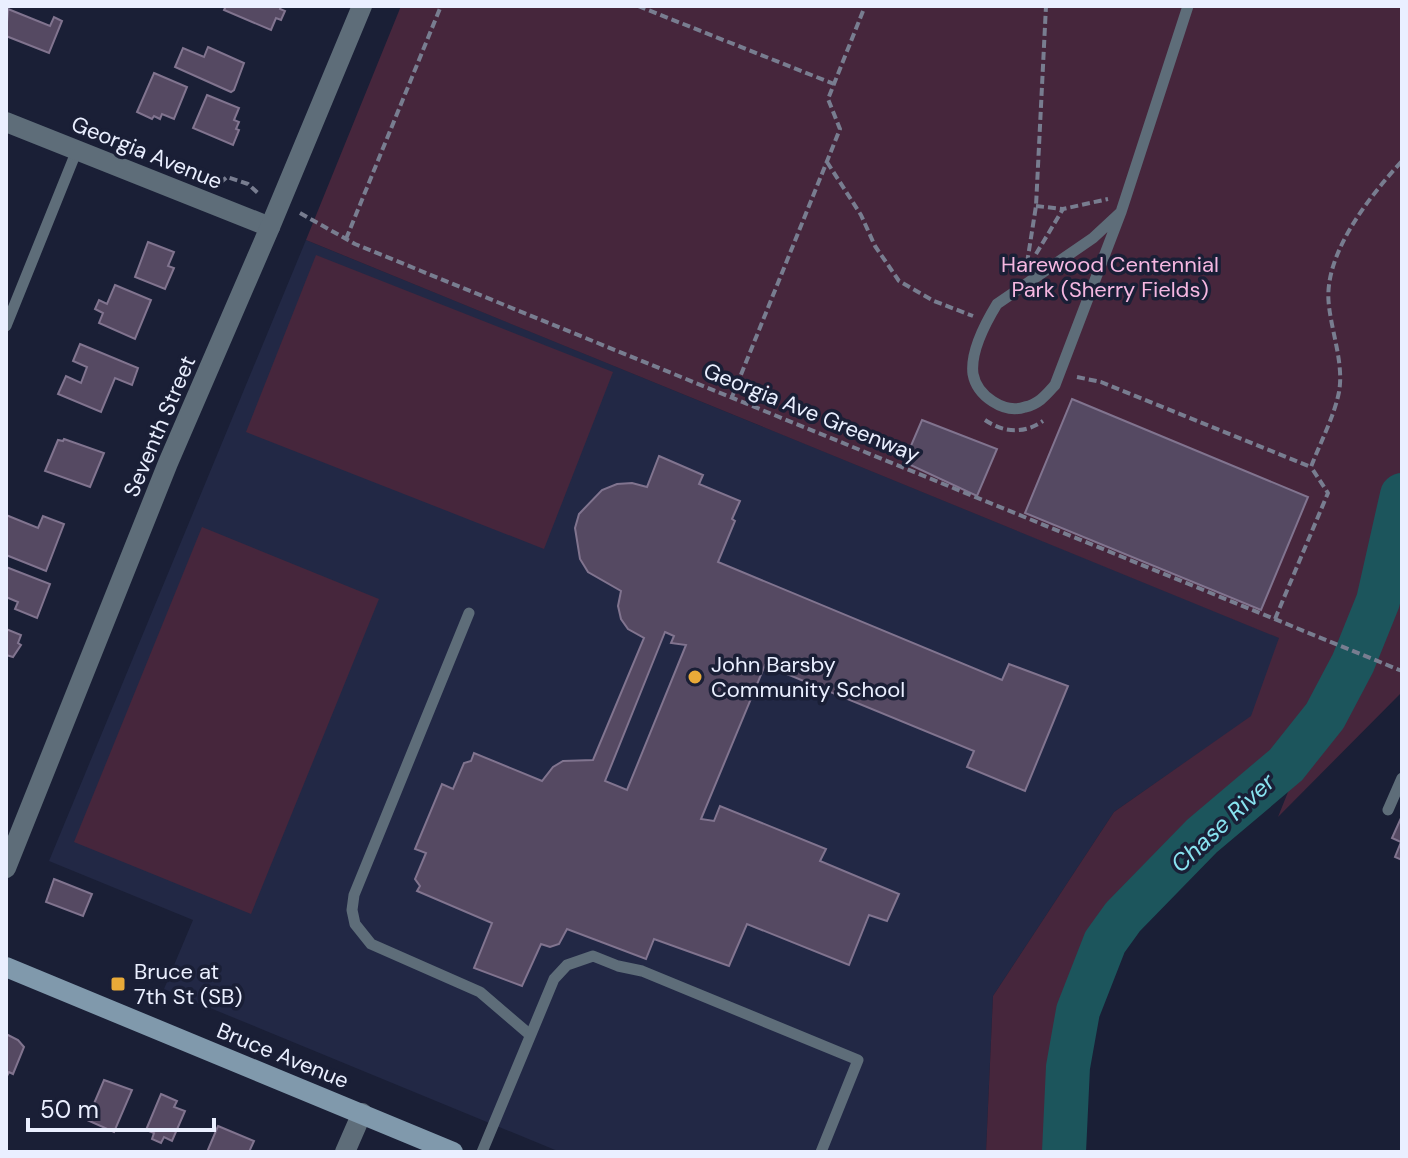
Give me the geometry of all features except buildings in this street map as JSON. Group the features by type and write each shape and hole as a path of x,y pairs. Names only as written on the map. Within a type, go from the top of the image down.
{"street":[{"name":"Seventh Street","path":"6,868 168,463 362,6"},
{"name":"Georgia Avenue","path":"6,122 270,227"},
{"name":"Bruce Avenue","path":"6,967 453,1152"},
{"path":"345,1152 362,1113"}],"lane":[{"path":"1121,212 1093,238 997,304 988,319 974,358 973,376 983,394 1003,407 1023,409 1041,401 1055,385 1121,212 1188,6"},
{"path":"6,326 77,150"},
{"path":"469,613 354,895 352,910 355,924 371,944 480,992 529,1034"},
{"path":"1388,810 1402,778"},
{"path":"482,1152 554,979 567,965 593,956 642,971 858,1060 821,1152"}],"path":[{"path":"346,239 441,6"},
{"path":"638,6 834,84"},
{"path":"732,397 840,129 828,99 865,6"},
{"path":"1027,264 1036,206 1046,6"},
{"path":"1311,467 1339,391 1339,369 1328,301 1331,273 1363,207 1402,161"},
{"path":"827,162 861,215 875,246 899,281 934,301 973,316"},
{"path":"1036,206 1063,209 1108,199 1117,174 1132,180"},
{"path":"1017,271 1031,263 1063,209"},
{"name":"Georgia Ave Greenway","path":"296,211 346,239 1402,671"},
{"path":"969,325 978,305"},
{"path":"1071,389 1078,375 1101,382 1311,467 1328,493 1275,619"},
{"path":"979,415 996,427 1014,431 1033,428 1051,416"}],"shaded area":[{"name":"John Barsby Community School","path":"306,240 1280,638 1252,716 1114,812 993,996 986,1152 560,1152 164,989 193,920 49,861"}],"green space":[{"name":"Harewood Centennial Park (Sherry Fields)","path":"401,6 1402,6 1402,692 1278,817 1298,767 1217,841 1154,890 1119,930 1079,995 1060,1037 1051,1091 1052,1152 986,1152 993,996 1114,812 1251,716 1279,638 306,240"},
{"path":"316,255 613,372 544,549 246,432"},
{"path":"202,527 379,599 251,914 74,842"}],"waterway":[{"name":"Chase River","path":"1064,1152 1068,1067 1078,1011 1105,942 1123,917 1202,836 1286,765 1325,716 1353,663 1378,601 1402,495"}],"place":[{"name":"John Barsby Community School","path":"695,677"},
{"name":"Bruce at 7th St (SB)","path":"118,984"}]}
